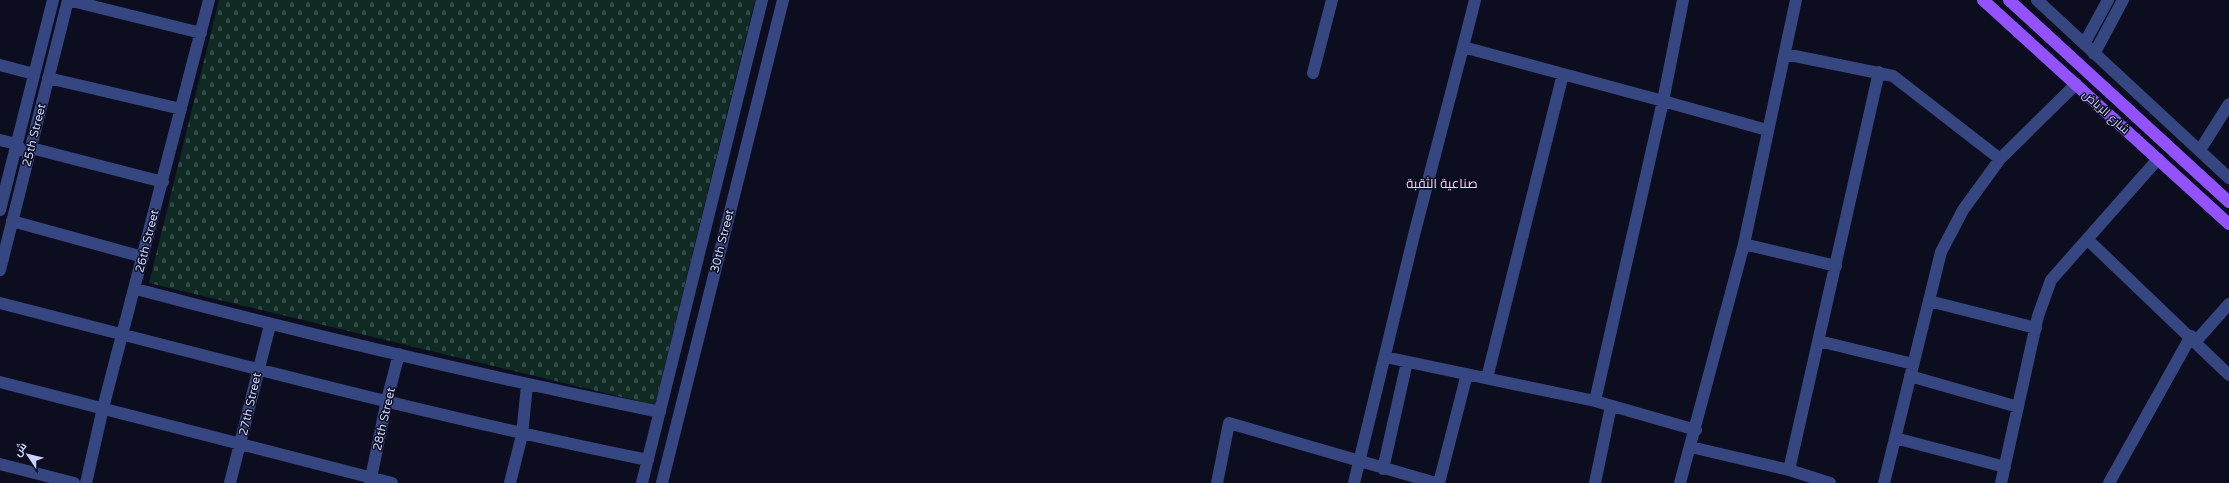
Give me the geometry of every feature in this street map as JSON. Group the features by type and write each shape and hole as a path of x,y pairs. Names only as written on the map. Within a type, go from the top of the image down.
{"main road":[{"name":"شارع الرياض","path":"1983,0 2229,224"},
{"name":"شارع الرياض","path":"2009,0 2229,202"}],"street":[{"name":"25th Street","path":"0,210 53,0"},
{"name":"25th Street","path":"0,270 68,0"},
{"path":"68,0 200,33"},
{"name":"26th Street","path":"86,483 103,408 136,290 143,257 209,0"},
{"name":"30th Street","path":"642,483 762,0"},
{"name":"30th Street","path":"662,483 783,0"},
{"path":"1313,73 1332,0"},
{"path":"1354,483 1475,0"},
{"path":"1595,401 1663,101 1682,0"},
{"path":"1680,483 1696,430 1744,244 1767,130 1796,0"},
{"path":"2037,0 2229,178"},
{"path":"2084,44 2108,0"},
{"path":"2094,54 2123,0"},
{"path":"1463,47 1767,130"},
{"path":"1785,54 1893,76 1911,88 2000,159"},
{"path":"0,65 34,74"},
{"path":"1789,470 1879,72"},
{"path":"1487,378 1563,74"},
{"path":"48,78 181,110"},
{"path":"1884,483 1941,252 1963,210 2000,159 2076,84"},
{"path":"2200,150 2229,104"},
{"path":"0,140 17,144"},
{"path":"31,148 163,182"},
{"path":"2001,483 2036,328 2051,280 2158,159"},
{"path":"12,221 143,257"},
{"path":"2087,239 2229,375"},
{"path":"1744,244 1836,266"},
{"path":"136,290 270,325 527,385 660,412"},
{"path":"1929,301 2036,328"},
{"path":"0,303 123,334 258,371 387,400 522,435 648,460"},
{"path":"2109,483 2193,339 2229,304"},
{"name":"27th Street","path":"230,483 270,325"},
{"path":"1819,341 1912,370 2018,407"},
{"name":"28th Street","path":"370,480 387,400 399,354"},
{"path":"1385,357 1595,401 1696,430"},
{"path":"1383,469 1407,362"},
{"path":"1217,483 1229,423 1360,463 1437,483 1467,374"},
{"path":"0,382 240,444 370,480 392,483"},
{"path":"510,483 522,435 527,385"},
{"path":"1595,483 1611,406"},
{"path":"1895,438 2005,466"},
{"path":"1691,447 1789,470 1830,483"},
{"path":"0,464 74,483"}],"green space":[{"path":"219,0 755,0 655,405 149,283"}],"district":[{"name":"صناعية الثقبة","path":"1442,183"}]}
